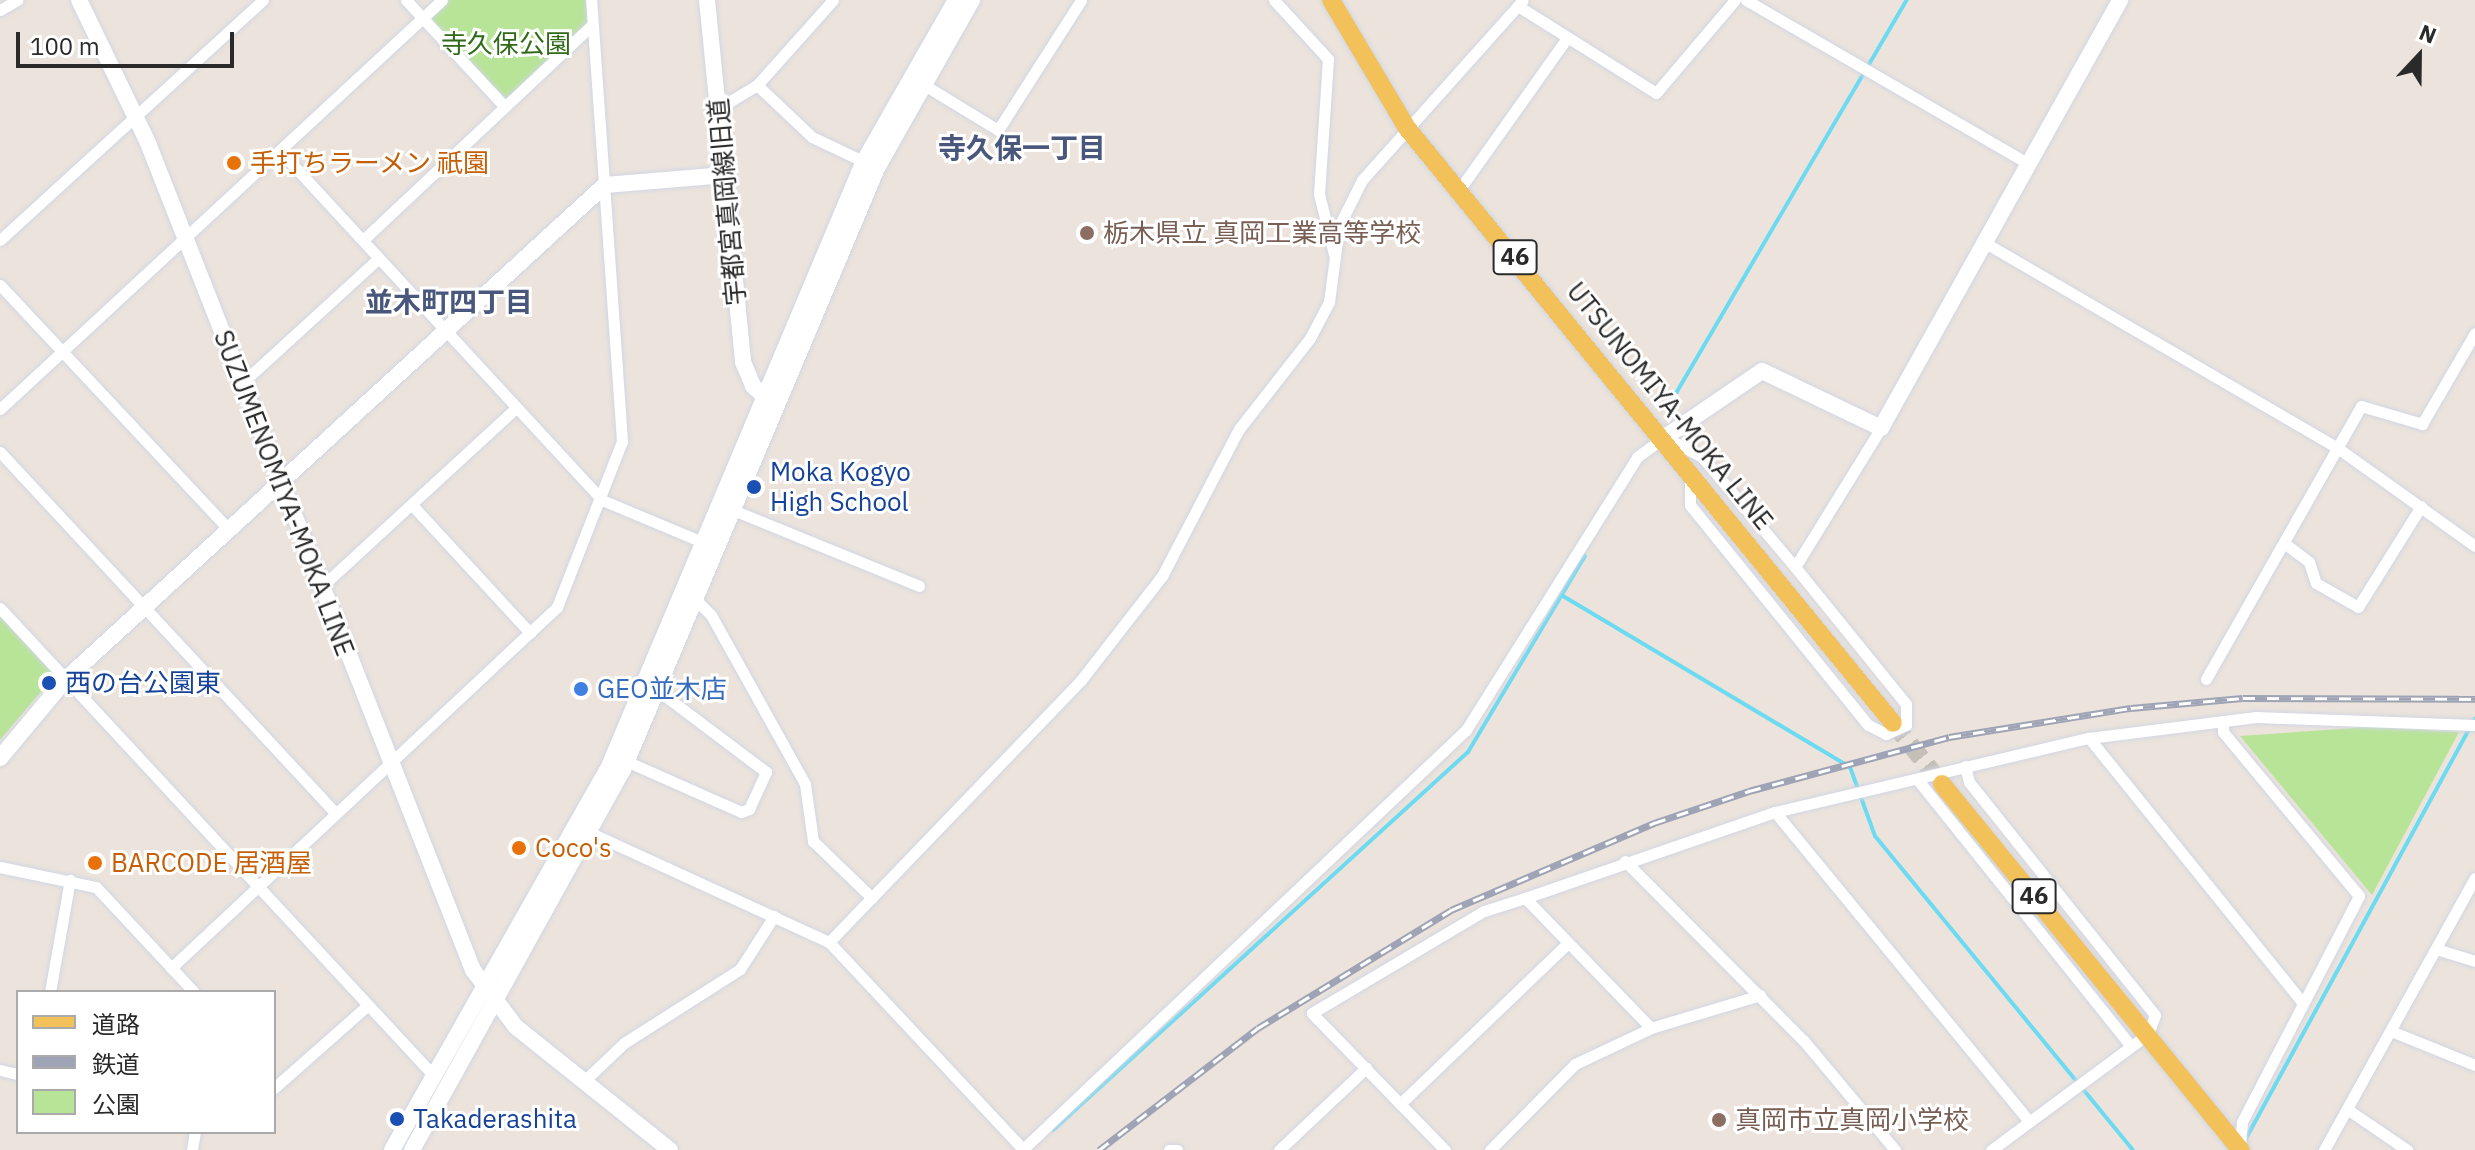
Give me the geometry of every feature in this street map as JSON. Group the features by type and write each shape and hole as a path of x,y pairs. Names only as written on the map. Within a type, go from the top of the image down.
{"main road":[{"name":"UTSUNOMIYA-MOKA LINE","path":"1331,0 1407,128 1665,437 1690,473 1893,723"},
{"name":"46","path":"1942,784 2239,1149"}],"street":[{"path":"0,10 17,0"},
{"name":"SUZUMENOMIYA-MOKA LINE","path":"79,0 136,118 242,383 319,589 484,988 493,1003 583,1082 670,1150"},
{"path":"0,240 263,0"},
{"path":"406,0 504,106"},
{"path":"0,409 442,0"},
{"path":"171,968 557,607 602,500 622,416 591,0"},
{"name":"宇都宮真岡線旧道","path":"707,0 743,362 770,401"},
{"path":"719,108 757,85 833,0"},
{"path":"412,1150 584,830 705,543 770,401 871,164 956,0"},
{"path":"871,164 972,0"},
{"path":"921,83 998,130 1081,0"},
{"path":"1274,0 1328,59 1319,194 1334,255"},
{"path":"829,942 1081,680 1162,576 1239,429 1310,338 1329,302 1334,255 1362,180 1520,3 1567,38 1656,93 1735,0"},
{"path":"1746,0 2027,163"},
{"path":"1795,567 1881,428 1982,241 2120,0"},
{"path":"363,240 592,25"},
{"path":"1459,190 1567,38"},
{"path":"757,85 812,137 871,164"},
{"path":"281,152 602,500 705,543"},
{"path":"0,758 66,679 605,185 726,175"},
{"path":"1982,241 2339,449 2475,546"},
{"path":"242,383 379,258"},
{"path":"0,285 229,530"},
{"path":"2206,679 2361,406 2422,424 2475,333"},
{"path":"584,830 829,942 1022,1149 1466,730 1637,457 1762,371 1881,428"},
{"path":"392,1150 484,988 626,761 733,510 770,401"},
{"path":"319,589 515,409"},
{"path":"1665,437 1702,457 1795,567 1906,704 1906,725 1886,734 1868,725 1690,505 1690,473"},
{"path":"0,452 336,813"},
{"path":"412,505 530,633"},
{"path":"2284,543 2309,562 2316,583 2358,607 2421,506"},
{"path":"733,510 919,586"},
{"path":"696,600 711,615 805,784 813,841 872,898"},
{"path":"0,608 434,1076"},
{"path":"626,761 741,812 749,809 766,772 657,690"},
{"path":"1440,1149 1312,1013 1471,918 1625,861 1775,812 2089,738 2223,721 2383,717 2475,725"},
{"path":"2223,721 2223,732 2359,896 2242,1122 2239,1149"},
{"path":"2089,738 2303,1003"},
{"path":"1965,766 1969,782 2154,1008 2148,1034 1991,1150"},
{"path":"1917,779 2130,1045"},
{"path":"1775,812 2029,1121"},
{"path":"1625,861 1760,995 1895,1150"},
{"path":"0,867 96,887 192,990"},
{"path":"2324,1150 2475,878"},
{"path":"50,990 70,880"},
{"path":"1525,898 1651,1028"},
{"path":"583,1082 624,1043 740,969 774,916"},
{"path":"1400,1104 1568,943"},
{"path":"2436,949 2475,961"},
{"path":"1490,1150 1575,1064 1651,1028 1760,995"},
{"path":"276,1083 367,1006"},
{"path":"2391,1031 2475,1065"},
{"path":"1279,1150 1366,1068"},
{"path":"2347,1109 2407,1150"},
{"path":"1169,1150 1177,1150"}],"green space":[{"name":"寺久保公園","path":"442,0 591,0 592,25 504,106 422,18"},
{"path":"0,613 57,673 0,740"},
{"path":"2368,727 2459,732 2372,895 2240,736"}],"waterway":[{"path":"1672,400 1907,0"},
{"path":"1053,1130 1468,752 1585,556"},
{"path":"1563,596 1850,767 1875,836 2133,1150"},
{"path":"2244,1142 2475,719"}],"tunnel":[{"path":"1893,723 1942,784"}],"railway":[{"path":"1099,1150 1258,1028 1451,910 1654,823 1749,791 1949,737 2131,708 2243,698 2475,699"}],"place":[{"name":"手打ちラーメン 祇園","path":"234,163"},
{"name":"栃木県立 真岡工業高等学校","path":"1087,233"},
{"name":"Moka Kogyo High School","path":"754,487"},
{"name":"西の台公園東","path":"49,683"},
{"name":"GEO並木店","path":"581,689"},
{"name":"Coco's","path":"519,848"},
{"name":"BARCODE 居酒屋","path":"95,863"},
{"name":"Takaderashita","path":"397,1119"},
{"name":"真岡市立真岡小学校","path":"1719,1120"}],"district":[{"name":"寺久保一丁目","path":"1022,148"},
{"name":"並木町四丁目","path":"449,302"}]}
